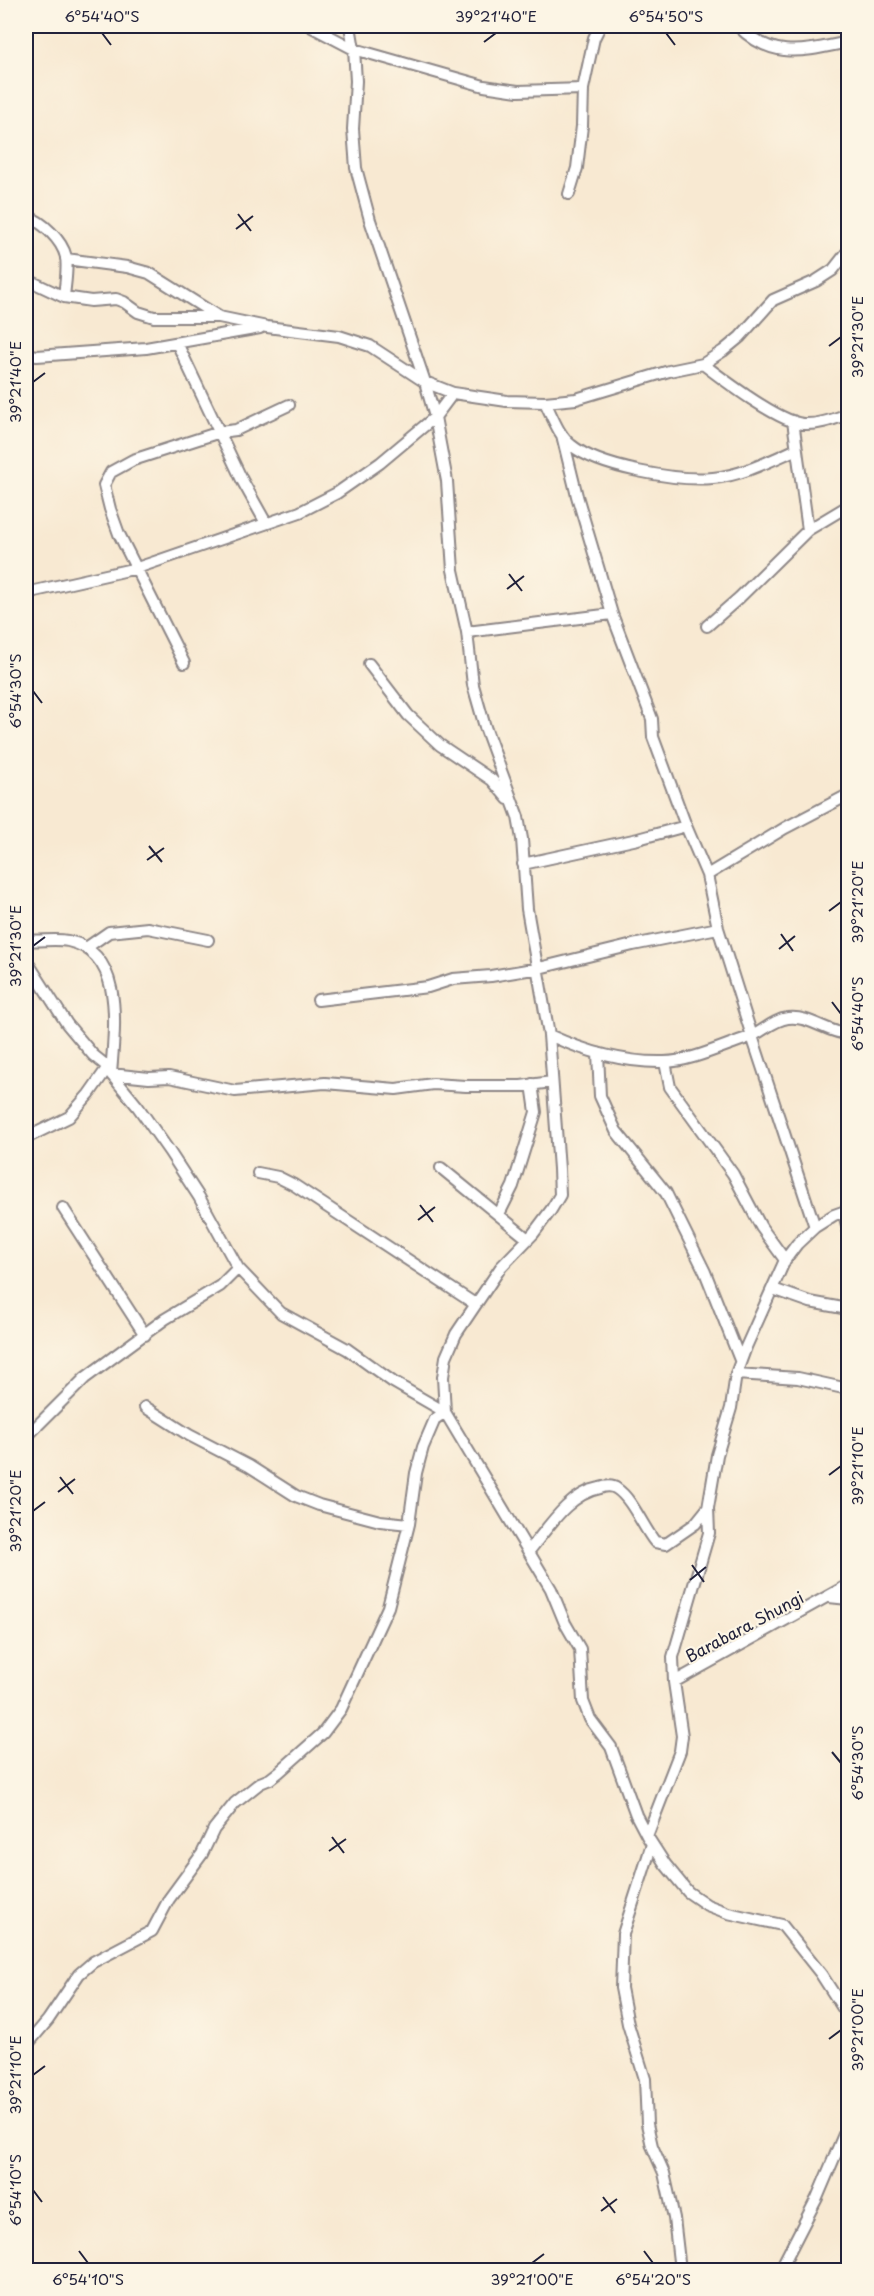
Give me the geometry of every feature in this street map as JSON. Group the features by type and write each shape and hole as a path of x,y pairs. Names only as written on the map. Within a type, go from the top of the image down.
{"street":[{"path":"310,26 354,49 484,86 518,91 583,89"},
{"path":"350,26 356,81 353,129 356,168 370,220 426,382 435,417 447,481 453,570 467,632 473,686 485,727 518,817 527,909 549,1035 560,1195 552,1210 501,1267 456,1334 446,1357 443,1377 445,1413"},
{"path":"570,194 578,168 583,89 594,38 600,26"},
{"path":"738,26 759,43 788,51 849,42"},
{"path":"26,216 41,224 63,250 66,259 64,297"},
{"path":"26,279 64,297 91,301 116,299 138,312 154,317 219,317 267,327 339,336 370,346 426,382 453,393 507,401 545,402 576,399 703,363 740,337 757,321 773,300 816,281 833,270 849,251"},
{"path":"66,259 127,267 148,273 219,317"},
{"path":"26,354 37,356 116,352 267,327"},
{"path":"177,343 266,523"},
{"path":"703,363 752,399 793,421 828,422 849,414"},
{"path":"26,593 137,567 300,512 337,493 380,463 435,417 453,393"},
{"path":"545,402 569,444 585,455 636,470 713,478 795,450"},
{"path":"184,663 119,534 104,485 111,472 134,460 220,432 237,430 289,405"},
{"path":"793,421 795,450 808,530"},
{"path":"562,435 577,496 612,614 652,719 653,737 707,875 718,928 815,1227"},
{"path":"707,626 808,530 849,506"},
{"path":"467,632 612,614"},
{"path":"369,664 408,715 440,745 492,780 512,803"},
{"path":"707,875 785,828 849,795"},
{"path":"524,864 626,842 686,826"},
{"path":"86,948 109,932 148,928 208,940"},
{"path":"318,1000 428,987 453,979 491,976 539,968 633,945 718,928"},
{"path":"26,940 68,941 86,948 100,959 111,989 114,1017 109,1071 69,1117 26,1138"},
{"path":"26,960 67,1024 138,1107 169,1151 199,1197 238,1268 281,1313 347,1349 393,1382 445,1413 551,1589 565,1623 580,1649 583,1701 590,1719 611,1748 636,1815 650,1840 688,1892 707,1905 728,1913 782,1925 821,1974 849,2016"},
{"path":"549,1035 572,1046 598,1053 664,1062 697,1055 752,1036 774,1022 789,1018 807,1020 828,1031 849,1034"},
{"path":"598,1053 600,1096 616,1131 645,1164 670,1202 705,1272 740,1360"},
{"path":"664,1062 670,1088 728,1165 761,1227 785,1260"},
{"path":"109,1071 150,1078 169,1077 235,1091 325,1083 396,1089 433,1084 466,1086 552,1082"},
{"path":"499,1214 513,1186 536,1112 532,1084"},
{"path":"441,1168 528,1239"},
{"path":"258,1173 278,1177 294,1185 474,1304"},
{"path":"63,1208 145,1335"},
{"path":"680,2271 674,2218 664,2173 652,2146 647,2124 645,2079 628,2024 621,1988 622,1934 680,1751 682,1736 674,1683 674,1657 709,1533 708,1509 717,1455 731,1408 740,1360 785,1260 797,1244 815,1227 834,1215 846,1212 849,1230"},
{"path":"26,1437 85,1378 165,1319 220,1287 238,1268"},
{"path":"773,1288 810,1302 849,1309"},
{"path":"736,1374 798,1378 849,1389"},
{"path":"145,1407 189,1435 249,1466 296,1496 319,1505 380,1521 409,1524"},
{"path":"26,2046 48,2020 79,1974 93,1962 152,1931 169,1899 202,1854 214,1829 235,1803 260,1782 270,1779 279,1772 323,1733 341,1709 388,1607 409,1524 416,1473 423,1447 435,1419 445,1413"},
{"path":"529,1551 578,1496 595,1489 610,1486 617,1488 651,1536 660,1544 672,1541 695,1524 708,1509"},
{"name":"Barabara Shungi","path":"674,1683 849,1585"},
{"name":"Barabara Shungi","path":"829,1597 849,1599"},
{"path":"780,2271 817,2198 831,2161 849,2125"}]}
